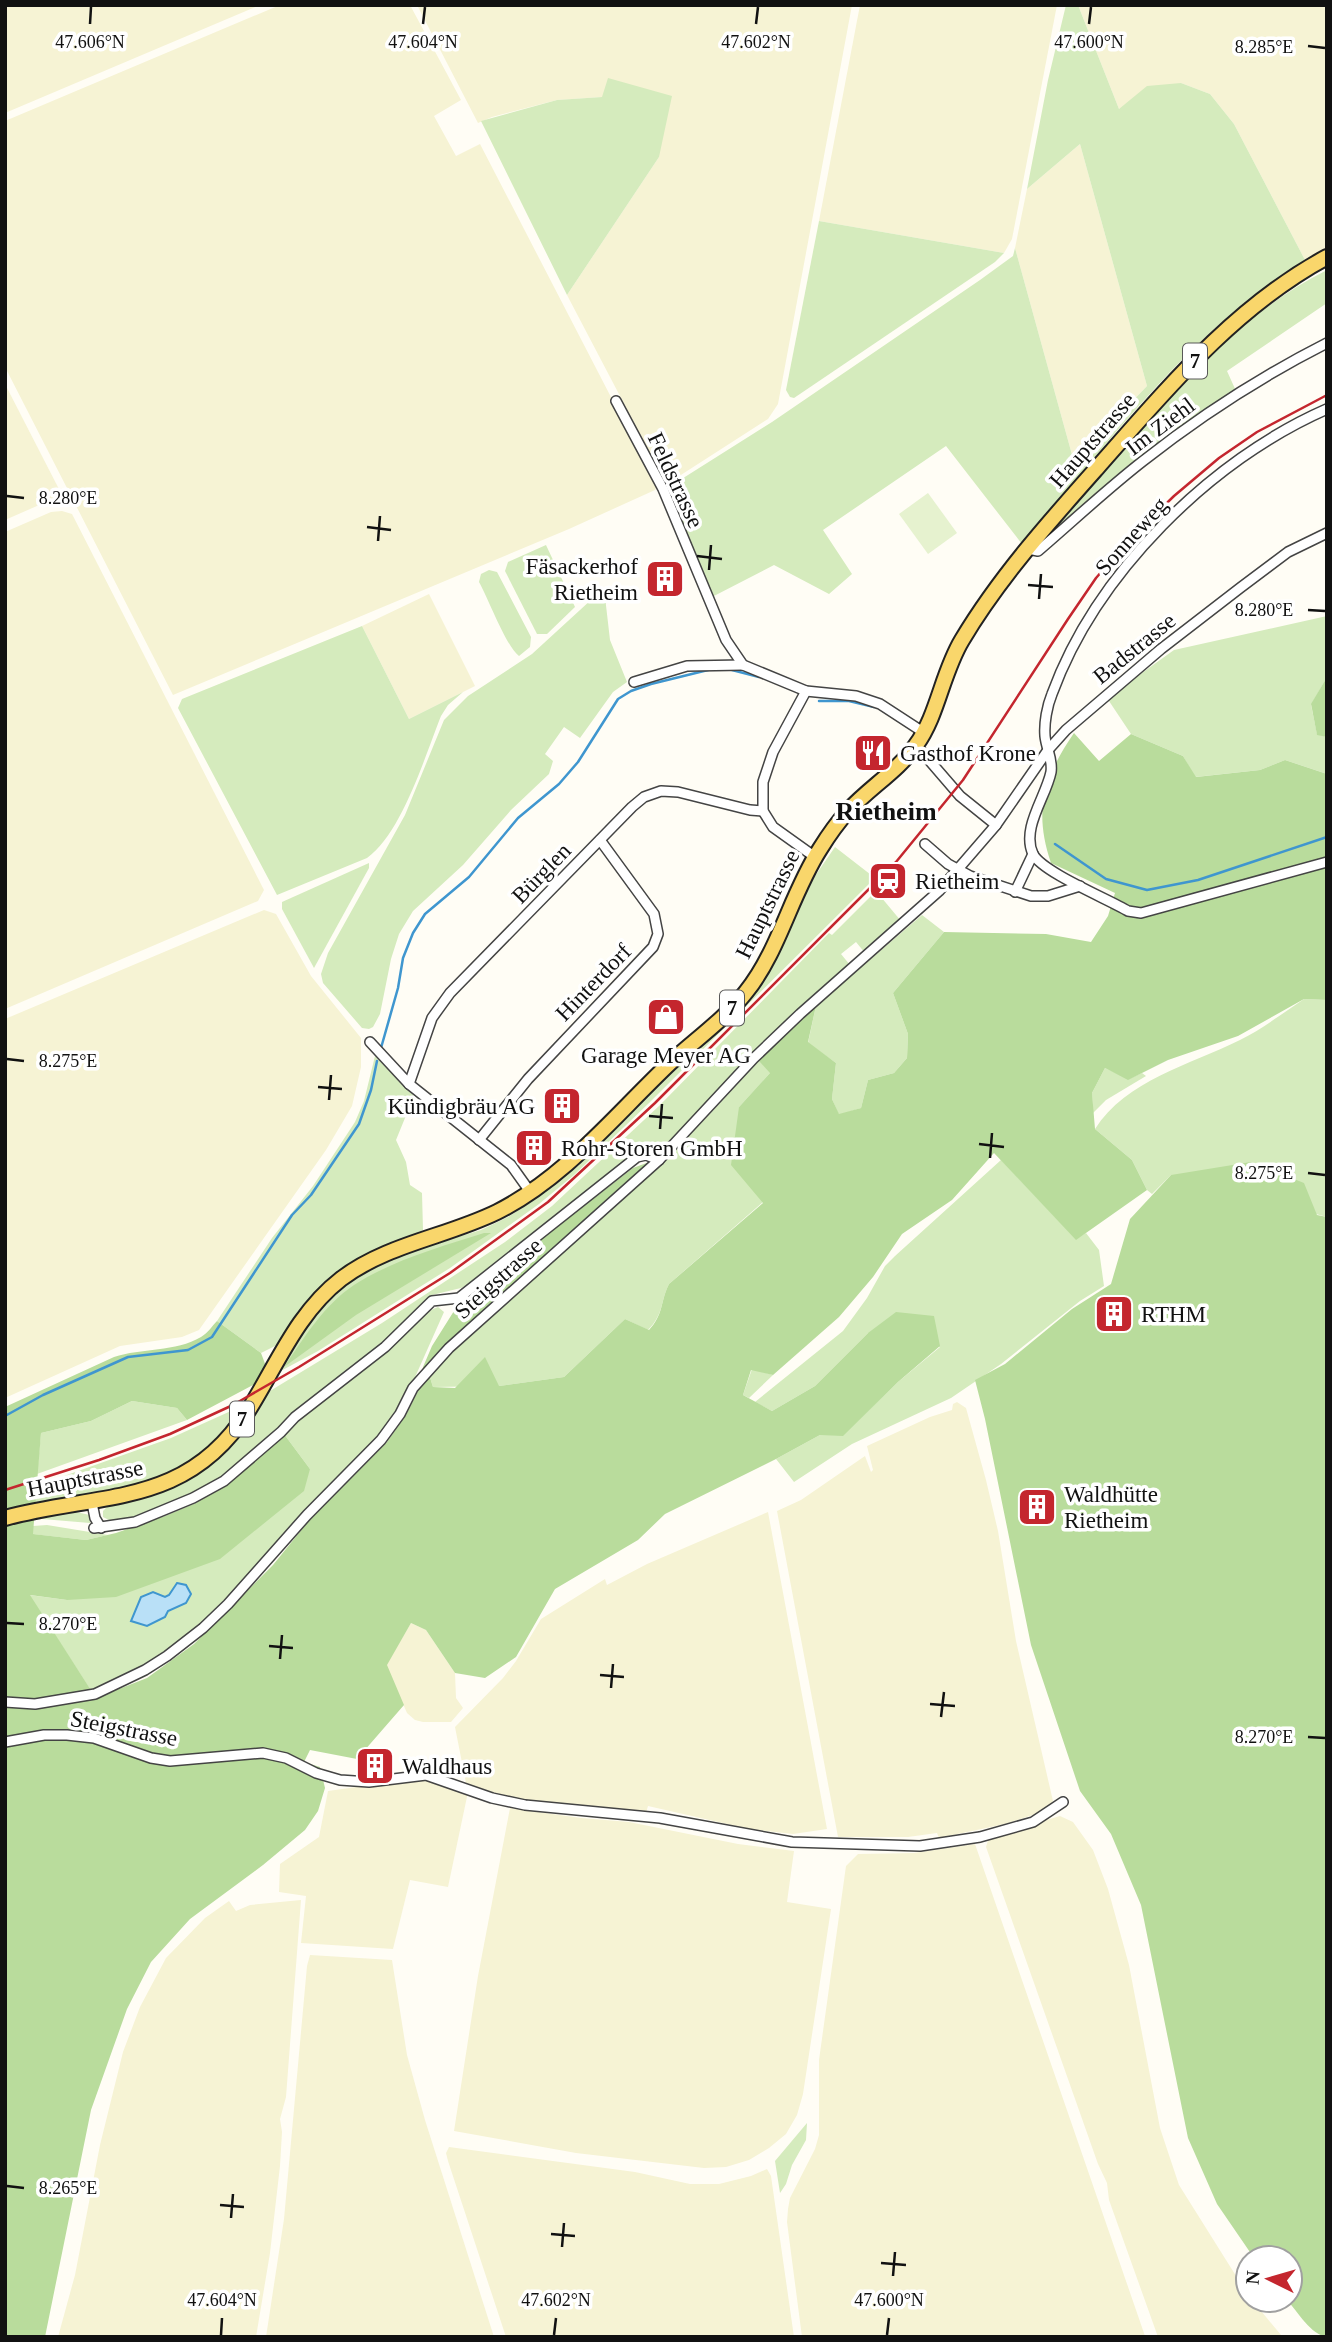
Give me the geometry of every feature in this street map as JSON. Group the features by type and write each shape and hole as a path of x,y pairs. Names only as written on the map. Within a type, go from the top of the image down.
{"main road":[{"name":"Hauptstrasse","path":"5,1518 113,1499 162,1485 198,1465 226,1441 246,1414 301,1321 319,1298 341,1279 369,1260 495,1213 531,1193 734,1006 761,971 792,900 815,857 847,811 898,766 920,739 950,662 971,626 1028,549 1154,404 1228,328 1262,297 1300,271 1327,257"}],"street":[{"name":"Im Ziehl","path":"1028,549 1038,551 1140,463 1178,434 1257,383 1327,343"},
{"name":"Feldstrasse","path":"616,401 663,489 726,640 743,665"},
{"name":"Sonneweg","path":"1033,854 1031,831 1051,772 1052,760 1045,735 1045,722 1051,695 1076,643 1105,594 1131,558 1174,514 1223,472 1264,444 1327,409"},
{"name":"Badstrasse","path":"996,825 1048,750 1066,730 1185,631 1288,552 1327,533"},
{"path":"634,682 687,666 743,665 806,691 856,696 880,704 920,739 966,803 996,825"},
{"path":"806,691 773,752 763,782 763,811 773,827 815,857"},
{"name":"Bürglen","path":"409,1084 432,1018 450,993 644,797 661,791 678,792 763,811"},
{"name":"Steigstrasse","path":"5,1702 35,1704 95,1694 145,1670 189,1640 228,1604 307,1515 381,1440 400,1414 413,1388 449,1348 659,1160 763,1049 923,907 996,825"},
{"name":"Hinterdorf","path":"479,1140 528,1079 653,947 657,934 654,914 600,840"},
{"path":"925,844 958,869 1015,892 1041,897 1080,886"},
{"path":"1015,892 1033,854 1047,867 1080,886 1128,911 1140,913 1327,862"},
{"path":"370,1042 409,1084 511,1165 531,1193"},
{"path":"92,1503 98,1528 135,1522 193,1498 224,1481 295,1417 385,1347 432,1301 459,1298 637,1157 646,1155 659,1160"},
{"name":"Steigstrasse","path":"5,1742 44,1735 94,1738 151,1758 170,1761 238,1753 263,1753 286,1758 330,1778 359,1782 426,1775 492,1798 525,1805 637,1815 766,1839 845,1845 920,1846 979,1837 1033,1822 1063,1801"}],"shaded area":[{"path":"5,5 260,5 5,113"},
{"path":"280,5 410,5 461,100 434,116 456,156 480,144 657,486 655,490 569,529 173,695 5,367 5,121"},
{"path":"417,5 852,5 778,404 768,419 670,482 664,480 567,295 659,157 602,97 557,100 478,123"},
{"path":"860,5 1057,5 1012,239 1004,253 819,221"},
{"path":"1078,5 1327,5 1327,249 1305,260 1234,124 1210,94 1181,83 1119,109"},
{"path":"1080,144 1147,386 1074,462 1015,248 1027,189"},
{"path":"5,384 62,495 5,520"},
{"path":"51,512 72,514 264,890 258,901 5,1009 5,532"},
{"path":"429,594 475,686 409,719 362,626"},
{"path":"264,910 276,914 311,976 361,1038 361,1067 352,1106 326,1150 199,1330 182,1337 120,1346 5,1398 5,1019"},
{"path":"957,1402 966,1408 986,1480 998,1531 1016,1641 1053,1801 1045,1811 1005,1824 939,1838 937,1833 908,1837 838,1837 777,1511 801,1500 865,1456 871,1472 873,1470 867,1446 930,1417 952,1410 953,1404"},
{"path":"768,1512 827,1829 793,1834 749,1829 648,1806 646,1813 532,1802 466,1783 455,1727 503,1678 541,1619 605,1579 607,1585 647,1564"},
{"path":"411,1623 426,1630 455,1673 456,1698 463,1708 451,1722 423,1722 415,1720 407,1713 386,1665"},
{"path":"420,1778 468,1792 448,1887 410,1880 393,1949 301,1943 306,1896 279,1892 280,1864 319,1837 328,1791"},
{"path":"510,1808 629,1822 738,1844 794,1851 787,1902 831,1909 803,2094 797,2115 786,2134 769,2148 749,2160 726,2167 704,2168 576,2153 454,2131 478,1976"},
{"path":"1060,1816 1073,1822 1093,1850 1108,1889 1129,1965 1160,2128 1179,2185 1234,2273 1234,2314 1264,2314 1281,2335 1158,2337 1109,2200 1107,2183 986,1847 989,1837"},
{"path":"975,1844 1145,2336 802,2337 787,2222 788,2209 790,2198 815,2149 819,2135 819,2060 846,1866 858,1854 914,1853"},
{"path":"301,1900 286,2097 280,2119 280,2166 270,2253 256,2337 58,2337 75,2275 100,2145 123,2052 140,2007 166,1958 205,1918 229,1901 236,1911 250,1905"},
{"path":"310,1955 392,1960 407,2055 494,2337 266,2337 284,2219"},
{"path":"449,2147 635,2172 690,2184 719,2184 767,2169 771,2176 794,2337 506,2337 448,2161 446,2153"}],"green space":[{"path":"1066,5 1078,5 1119,109 1147,86 1181,83 1210,94 1234,124 1305,260 1226,318 1189,353 1153,390 1022,544 946,446 823,530 852,574 829,594 774,565 712,597 669,487 772,422 980,280 1013,256 1015,248 1074,462 1147,386 1080,144 1027,189"},
{"path":"608,78 672,96 659,157 567,295 481,121 557,100 602,97"},
{"path":"819,221 1004,253 995,262 794,398 790,397 786,390"},
{"path":"1327,270 1327,303 1227,371 1236,391 1042,542 1188,377 1253,318"},
{"path":"928,493 957,533 928,554 899,514"},
{"path":"546,545 575,607 547,634 537,634 505,571 508,562"},
{"path":"489,570 497,572 531,637 530,647 519,656 503,633 479,582 481,574"},
{"path":"604,588 610,640 627,682 613,692 580,738 564,727 545,754 553,761 549,774 511,810 463,865 413,911 399,934 380,1014 373,1027 362,1028 323,983 321,974 328,953 405,815 444,720 468,696 532,654"},
{"path":"1327,616 1327,677 1311,705 1317,734 1327,737 1327,774 1285,760 1260,770 1195,777 1183,756 1131,734 1107,698 1174,650"},
{"path":"362,626 409,719 463,692 448,705 441,716 402,813 380,846 367,858 277,895 178,708 182,699"},
{"path":"1327,677 1327,737 1317,735 1311,704"},
{"path":"1074,733 1099,761 1131,734 1183,756 1196,777 1260,770 1285,760 1327,774 1327,1000 1304,999 1238,1036 1168,1060 1128,1080 1105,1068 1092,1093 1095,1129 1132,1160 1147,1190 1076,1240 994,1153 952,1200 902,1234 873,1277 839,1317 773,1375 751,1370 743,1395 772,1411 815,1386 868,1333 896,1312 934,1316 940,1346 898,1382 843,1436 820,1435 665,1514 638,1540 555,1589 516,1657 485,1678 455,1673 426,1630 411,1623 387,1665 404,1705 357,1759 310,1750 304,1762 320,1767 325,1788 318,1811 305,1830 190,1919 151,1962 127,2009 91,2110 45,2337 5,2337 5,1407 114,1357 191,1342 217,1321 261,1353 267,1369 253,1385 187,1420 177,1408 132,1401 91,1421 41,1433 33,1534 86,1540 165,1516 196,1503 224,1484 284,1434 310,1469 304,1491 220,1559 116,1597 67,1600 30,1595 96,1698 147,1678 194,1644 273,1565 307,1523 387,1442 406,1415 418,1391 423,1367 432,1346 459,1303 633,1168 652,1161 427,1368 433,1387 455,1388 485,1357 499,1386 564,1377 625,1319 649,1330 660,1313 669,1284 763,1203 731,1165 739,1107 770,1073 758,1060 816,1006 808,1042 836,1063 832,1099 839,1114 861,1108 868,1080 894,1073 907,1058 908,1034 893,993 944,932 1046,934 1091,942 1108,916 1115,893 1051,863 1043,827 1042,810 1049,779"},
{"path":"835,847 875,878 574,1175 539,1204 450,1268 318,1351 277,1373 306,1326 349,1280 375,1265 481,1230 508,1217 569,1173 643,1097 750,997 766,977 791,918"},
{"path":"369,863 369,868 314,968 282,909 282,902"},
{"path":"876,891 901,921 865,953 856,942 841,954 850,965 670,1144 629,1159 473,1282 432,1295 385,1342 292,1414 222,1477 192,1495 132,1519 109,1520 103,1517 103,1511 107,1507 162,1492 197,1473 219,1457 246,1426 265,1394 382,1323 505,1242 552,1206 659,1106 829,933 832,935"},
{"path":"922,915 944,932 893,993 908,1034 907,1058 894,1073 868,1080 861,1108 839,1115 832,1099 836,1063 808,1043 816,1006"},
{"path":"1304,999 1327,1000 1327,1217 1171,1175 1152,1194 1147,1190 1132,1160 1095,1129 1108,1112 1141,1086 1248,1036"},
{"path":"375,1056 414,1096 396,1140 406,1162 410,1185 422,1193 423,1230 366,1256 279,1344 261,1353 217,1321 272,1238 313,1186 355,1122 364,1101"},
{"path":"758,1060 771,1072 739,1107 763,1202 669,1284 659,1313 648,1330 625,1319 564,1377 499,1386 433,1387 427,1368 641,1183 721,1103"},
{"path":"1105,1068 1128,1079 1142,1073 1146,1076 1106,1100 1093,1113 1092,1093"},
{"path":"1001,1160 1076,1239 1086,1233 1099,1250 1104,1286 951,1398 852,1444 794,1482 776,1459 820,1435 843,1435 898,1382 940,1347 868,1333 815,1386 772,1411 755,1402 843,1331 867,1298 885,1266"},
{"path":"1251,1162 1304,1183 1317,1215 1327,1217 1327,2337 1310,2328 1298,2314 1304,2314 1304,2244 1244,2244 1217,2204 1188,2138 1141,1905 1111,1834 1080,1791 1031,1645 975,1380 1005,1364 1072,1309 1111,1284 1130,1219 1171,1175"},
{"path":"491,1233 356,1315 284,1367 324,1312 354,1285 401,1261"},
{"path":"438,1307 444,1312 400,1411 377,1442 227,1602 188,1638 146,1667 92,1692 29,1595 67,1600 310,1469 284,1434 390,1347 424,1315"},
{"path":"752,1369 773,1375 749,1398 743,1395"},
{"path":"132,1401 177,1408 187,1420 37,1474 41,1433 91,1421"},
{"path":"242,1406 215,1443 196,1459 155,1480 110,1494 24,1504 5,1497 171,1438"},
{"path":"71,1511 90,1515 92,1520 90,1523 42,1519 20,1522"},
{"path":"47,1525 108,1535 86,1540 32,1534 33,1526"},
{"path":"807,2123 806,2140 780,2193 775,2161"}],"water":[{"path":"177,1583 186,1585 191,1594 186,1603 168,1611 165,1617 147,1626 131,1621 141,1597 153,1592 165,1597"}],"waterway":[{"path":"381,1048 398,988 403,958 413,933 425,914 469,877 518,818 559,784 578,762 618,699 651,684 708,670"},
{"path":"732,670 759,677"},
{"path":"819,701 849,701 874,707"},
{"path":"1055,844 1106,879 1147,890 1198,880 1327,837"},
{"path":"5,1416 43,1395 128,1357 188,1350 212,1337 292,1215 311,1195 359,1124 371,1090 377,1061"}],"railway":[{"path":"5,1490 170,1434 233,1405 450,1273 548,1202 655,1103 896,862 963,780 1096,578 1129,540 1174,496 1219,458 1257,432 1327,395"}],"place":[{"name":"Fäsackerhof Rietheim","path":"665,579"},
{"name":"Gasthof Krone","path":"873,753"},
{"name":"Rietheim","path":"888,881"},
{"name":"Garage Meyer AG","path":"666,1017"},
{"name":"Kündigbräu AG","path":"562,1106"},
{"name":"Rohr-Storen GmbH","path":"534,1148"},
{"name":"RTHM","path":"1114,1314"},
{"name":"Waldhütte Rietheim","path":"1037,1507"},
{"name":"Waldhaus","path":"375,1766"}],"district":[{"name":"Rietheim","path":"886,811"}]}
